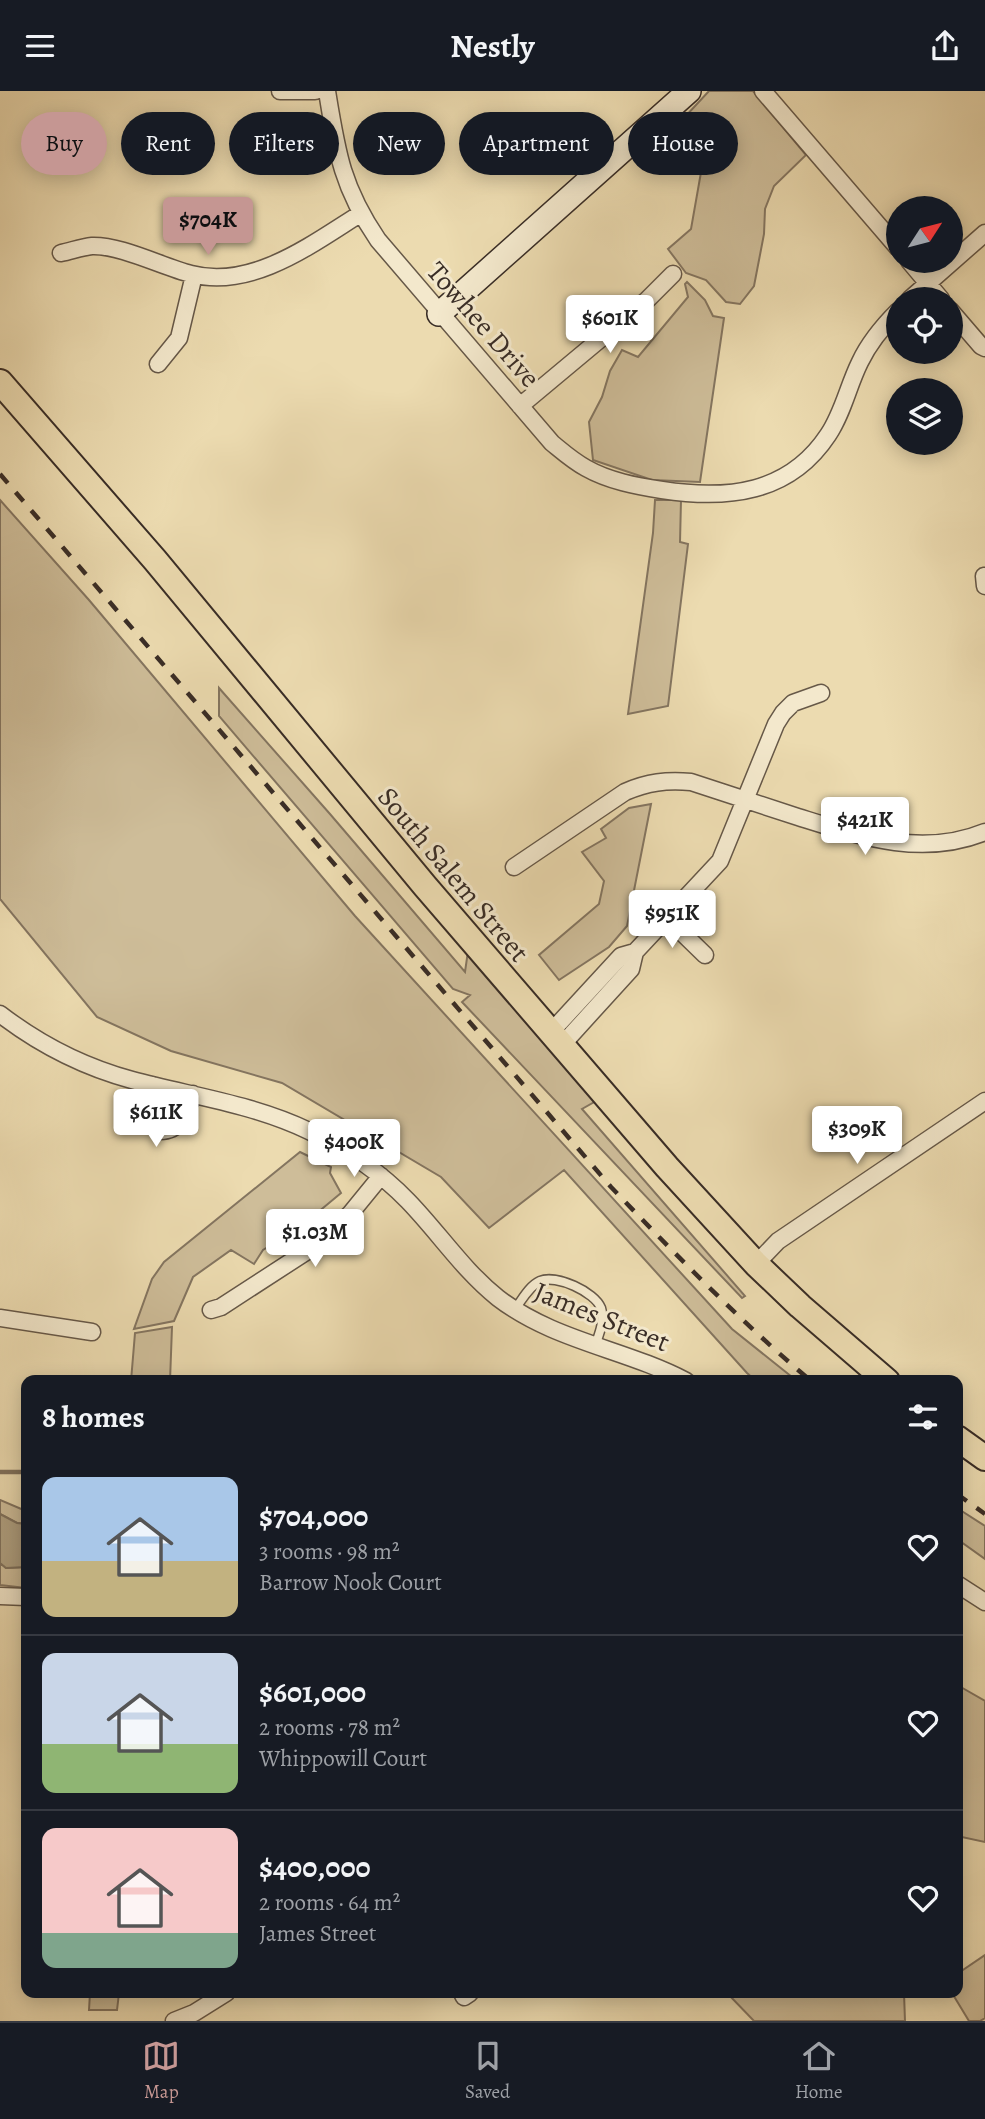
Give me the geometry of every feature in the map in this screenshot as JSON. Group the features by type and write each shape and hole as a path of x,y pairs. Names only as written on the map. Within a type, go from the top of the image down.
{"main road":[{"path":"439,314 689,91"},
{"name":"South Salem Street","path":"0,382 155,560 555,1040 667,1167 756,1264 880,1375"},
{"path":"963,1442 985,1458"}],"street":[{"path":"281,91 315,91"},
{"name":"Towhee Drive","path":"327,91 341,171 360,214 377,240 552,443 586,469 634,486 676,492 726,494 769,485 789,474 815,452 838,418 860,361 886,325"},
{"path":"763,91 886,234"},
{"path":"61,253 93,246 194,275 250,273 294,255 360,214"},
{"path":"922,287 985,233"},
{"path":"919,273 931,287"},
{"path":"520,407 647,300 673,274"},
{"path":"158,364 179,338 194,275"},
{"path":"963,324 985,348"},
{"path":"555,1040 621,956 635,953 720,861 783,713 793,703 821,693"},
{"path":"514,867 609,802 645,783 667,780 691,782 865,838 925,844 948,842 985,832"},
{"path":"667,918 705,955"},
{"name":"James Street","path":"0,1014 40,1042 106,1072 254,1109 292,1123 336,1145 381,1176 407,1201 466,1269 515,1310 549,1328 655,1365 674,1375"},
{"path":"152,1085 147,1109 149,1120 160,1131 167,1131 179,1125 193,1094"},
{"path":"756,1264 778,1241 985,1101"},
{"path":"211,1310 221,1307 315,1247 350,1214 381,1176"},
{"path":"0,1318 92,1332"},
{"path":"963,1588 985,1602"},
{"path":"0,1596 21,1597"},
{"path":"174,2021 194,2013 218,1998"}],"lane":[{"path":"515,1310 532,1286 548,1279 589,1293 597,1300 603,1317 595,1346"}],"shaded area":[{"path":"709,91 753,91 806,155 774,186 765,209 764,234 754,286 740,304 726,302 706,280 686,273 668,249 691,229 701,175 738,175 738,112 690,112"},
{"path":"687,282 705,300 713,316 724,318 700,482 652,480 593,460 589,422 602,397 610,371 622,350 638,357 688,297 685,284"},
{"path":"0,500 89,600 355,916 732,1329 790,1375 747,1373 564,1170 489,1228 441,1177 282,1083 171,1051 97,1017 0,899"},
{"path":"655,500 681,500 680,542 688,544 668,706 628,714 653,533"},
{"path":"219,688 465,972 468,951 596,1101 582,1109 745,1296 742,1298 462,1002 470,995 453,989 219,716"},
{"path":"651,804 627,926 609,947 559,980 539,955 599,904 604,881 582,852 606,838 601,829 629,808"},
{"path":"300,1152 331,1167 330,1173 341,1193 299,1228 263,1250 254,1264 231,1250 193,1277 174,1321 134,1329 152,1279 164,1262"},
{"path":"172,1327 170,1375 132,1375 135,1333"},
{"path":"0,1500 21,1509 21,1523 17,1523 0,1514"},
{"path":"963,1512 985,1526 985,1559 963,1543"},
{"path":"0,1514 21,1523 21,1567 6,1568 0,1563"},
{"path":"0,1563 6,1568 21,1567 21,1587 0,1585"},
{"path":"963,1688 985,1701 985,1842 963,1837"},
{"path":"985,1955 985,2018 980,2021 969,2021 955,1998 963,1998 963,1970"},
{"path":"90,1998 118,1998 117,2010 89,2010"},
{"path":"732,1998 904,1998 905,2021 754,2021"}],"waterway":[{"path":"0,1472 21,1472"}],"railway":[{"path":"0,474 611,1187 734,1311 804,1375"},
{"path":"963,1498 985,1514"}]}
